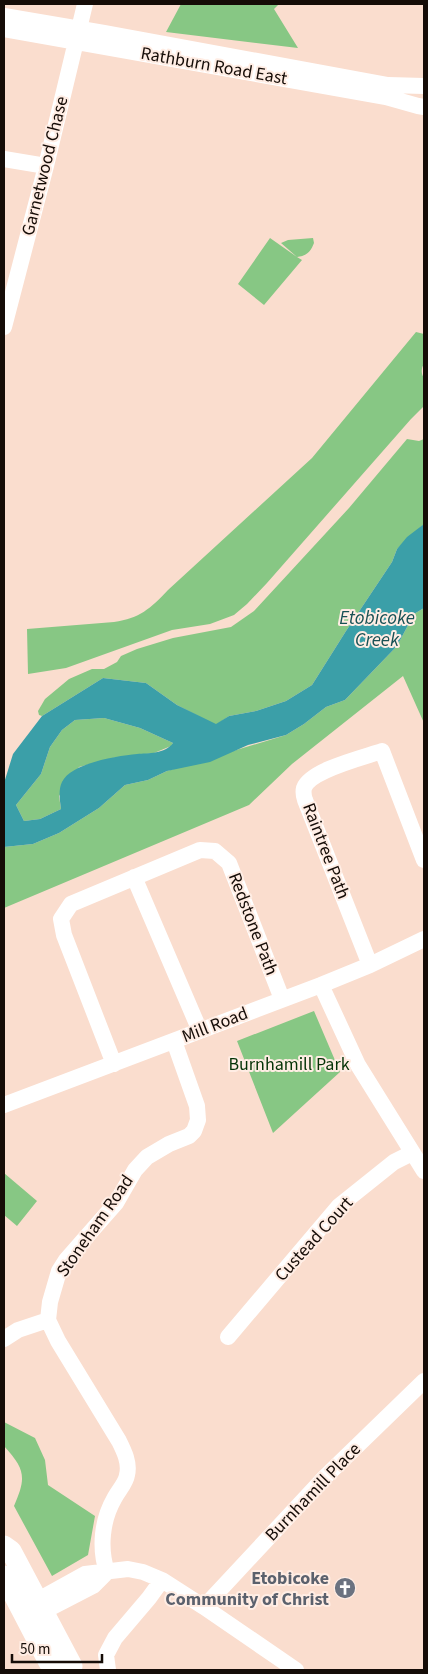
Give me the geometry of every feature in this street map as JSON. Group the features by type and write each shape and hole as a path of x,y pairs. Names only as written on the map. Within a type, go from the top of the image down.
{"main road":[{"path":"4,1546 11,1550 53,1670"},
{"path":"4,1576 32,1610 72,1666 71,1670"}],"street":[{"name":"Garnetwood Chase","path":"4,327 46,166 85,4"},
{"name":"Rathburn Road East","path":"4,16 77,35 367,93 424,107"},
{"name":"Rathburn Road East","path":"4,29 77,35 388,85 424,86"},
{"path":"4,159 46,166"},
{"name":"Raintree Path","path":"370,965 305,800 304,792 307,784 321,772 382,751 424,860"},
{"name":"Redstone Path","path":"114,1064 64,935 61,919 72,904 200,850 216,851 229,863 282,999"},
{"path":"134,877 200,1031"},
{"name":"Mill Road","path":"4,1105 321,985 370,965 424,939"},
{"path":"321,985 358,1065 424,1171"},
{"name":"Stoneham Road","path":"48,1320 50,1302 59,1271 116,1203 134,1170 147,1157 169,1144 189,1136 194,1131 198,1120 197,1106 174,1041"},
{"name":"Custead Court","path":"228,1337 340,1206 394,1162 412,1153"},
{"path":"4,1339 18,1330 48,1320 64,1352 119,1441 127,1458 127,1476 107,1512 104,1526 102,1538 107,1572"},
{"name":"Burnhamill Place","path":"204,1607 325,1477 424,1381"},
{"path":"32,1610 93,1586 107,1572 128,1569 152,1575 162,1580 296,1670"},
{"path":"108,1670 106,1655 115,1638 162,1580"}],"green space":[{"path":"181,4 279,4 274,9 298,48 166,32"},
{"path":"270,238 302,260 264,305 238,284"},
{"path":"313,238 314,243 310,251 303,256 297,257 281,243 288,240"},
{"path":"416,332 424,334 422,375 424,378 424,406 247,604 234,615 210,624 172,630 66,668 28,674 27,629 114,622 131,618 144,612 312,458"},
{"path":"407,439 419,441 424,439 424,524 397,549 392,562 312,685 286,701 256,711 229,716 216,725 177,705 146,683 103,678 42,716 39,715 38,711 45,699 69,679 92,669 104,669 117,662 121,656 137,649 173,638 231,627 254,611 349,508"},
{"path":"424,608 424,723 403,676 292,764 249,805 4,908 4,847 33,844 59,833 99,808 125,785 148,780 167,771 286,735 326,707 345,700 397,646 414,614"},
{"path":"104,718 140,728 173,743 171,746 154,753 113,758 79,767 59,796 61,809 40,819 24,821 16,805 41,774 50,747 62,730 75,720"},
{"name":"Burnhamill Park","path":"314,1011 340,1072 273,1133 237,1041"},
{"path":"4,1173 37,1201 17,1226 4,1215"},
{"path":"4,1422 35,1438 45,1460 48,1485 95,1516 88,1555 52,1576 14,1506 21,1488 22,1474 17,1462 4,1446"}],"water":[{"name":"Etobicoke Creek","path":"424,524 424,608 414,614 397,646 345,700 326,707 286,735 248,745 210,762 167,771 148,780 125,785 99,808 59,833 33,844 4,847 4,783 13,754 42,716 103,678 146,683 177,705 216,724 229,716 256,711 286,701 312,685 392,562 397,549 407,537","holes":["104,718 140,728 173,743 170,747 161,751 128,755 84,765 67,775 62,782 60,788 61,809 40,819 24,821 16,805 41,774 50,747 62,730 75,720"]}],"place":[{"name":"Etobicoke Community of Christ","path":"345,1588"}]}
